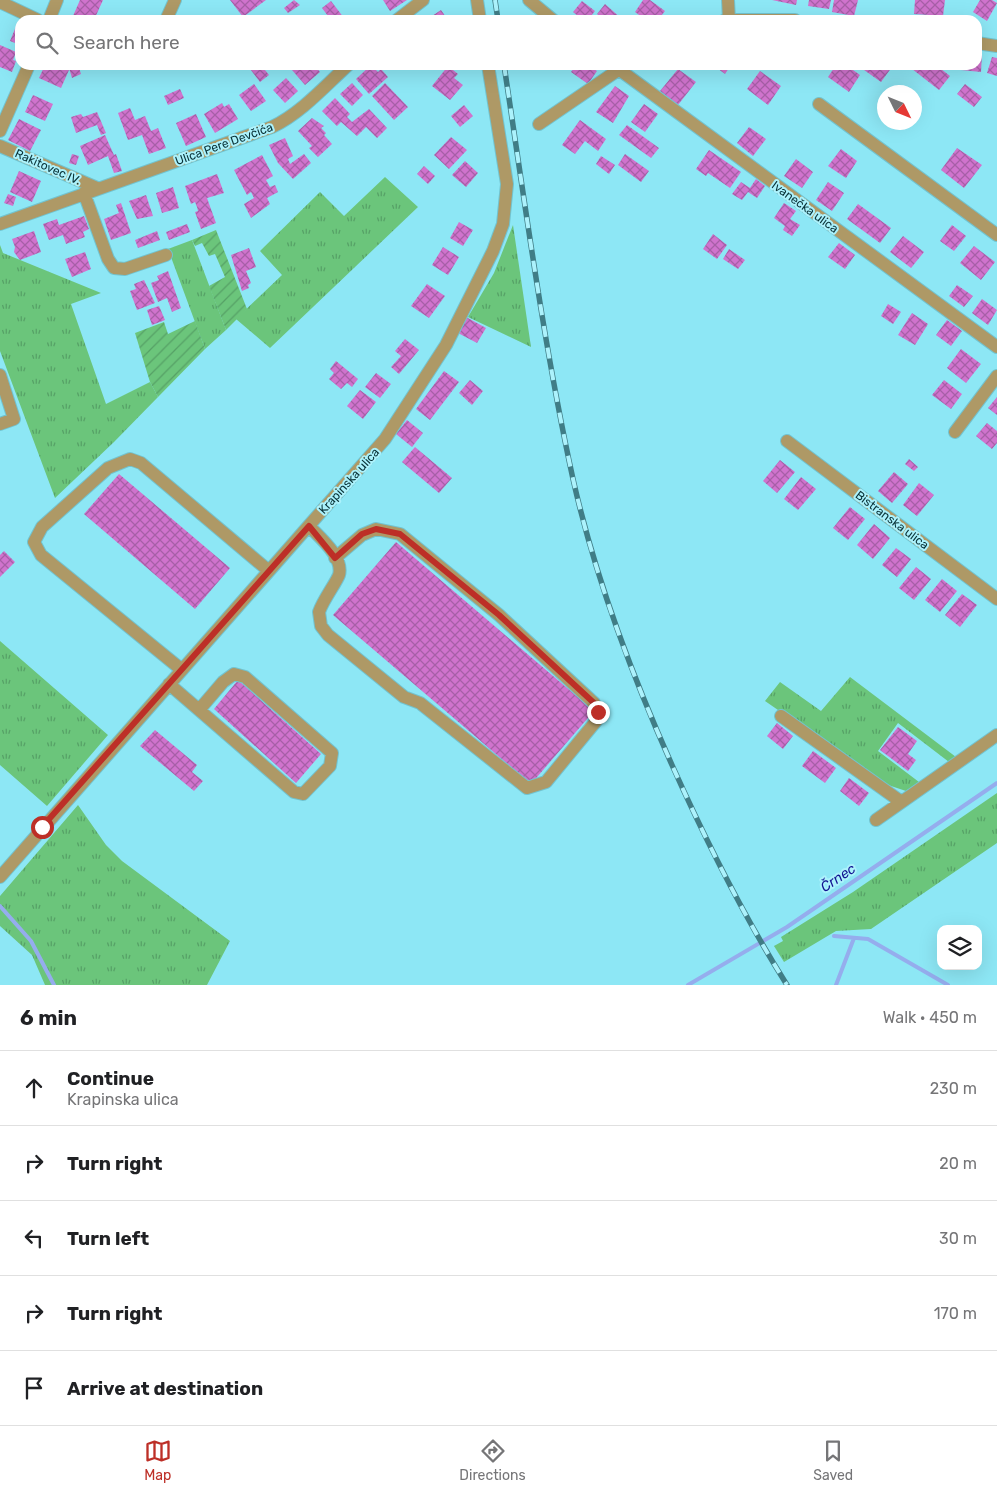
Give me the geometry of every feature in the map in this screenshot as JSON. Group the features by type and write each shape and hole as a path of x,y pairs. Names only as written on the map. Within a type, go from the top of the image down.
{"street":[{"path":"50,15 57,0"},
{"path":"168,15 175,0"},
{"path":"404,15 423,0"},
{"path":"476,0 479,15"},
{"path":"529,0 547,15"},
{"path":"728,0 730,15"},
{"path":"0,2 27,15"},
{"path":"982,43 997,46"},
{"path":"0,131 27,70"},
{"name":"Ulica Pere Devčića","path":"0,224 285,121 342,70"},
{"name":"Krapinska ulica","path":"0,877 269,570 386,440 446,344 493,251 503,224 507,184 489,70"},
{"path":"539,124 613,70"},
{"name":"Ivanečka ulica","path":"624,70 997,347"},
{"path":"819,104 997,234"},
{"name":"Rakitovec IV.","path":"0,146 97,188"},
{"path":"84,193 108,259 114,268 125,269 166,255"},
{"path":"0,375 14,419 0,424"},
{"path":"955,432 997,376"},
{"name":"Bistranska ulica","path":"787,441 997,599"},
{"path":"182,670 41,554 34,542 42,527 108,468 130,459 141,463 269,570"},
{"path":"309,526 335,558 339,575 319,612 321,626 328,635 404,697 420,703 527,788 546,782 596,720 598,712 594,703 499,615 400,534 376,529 362,534 335,558"},
{"path":"169,684 199,710 294,792 302,794 330,766 332,752 245,677 234,674 223,682 199,710"},
{"path":"781,716 900,801"},
{"path":"876,820 900,801 997,736"}],"green space":[{"path":"385,177 418,207 270,348 236,319 282,275 260,251 320,192 344,216"},
{"path":"513,225 531,347 468,317 494,273"},
{"path":"216,230 247,309 226,330 209,286 225,277 215,254 209,256 202,243 195,246 192,240"},
{"path":"192,240 226,330 205,349 168,249"},
{"path":"0,245 3,253 101,293 71,304 106,404 150,382 158,397 55,498 0,351"},
{"path":"195,321 205,349 158,397 150,382 135,333 164,322 168,334"},
{"path":"0,641 108,735 47,806 0,765"},
{"path":"850,677 956,757 949,762 898,723 878,751 919,782 906,791 885,784 765,701 780,682 821,711"},
{"path":"997,793 997,843 871,929 836,931 784,962 774,946 783,941 781,937 853,892"},
{"path":"78,805 106,845 122,861 230,941 207,985 45,985 32,955 0,926 0,896"}],"building":[{"path":"80,0 103,0 96,15 73,15"},
{"path":"230,0 266,0 246,15 241,15"},
{"path":"294,0 300,5 288,13 284,8"},
{"path":"383,0 407,0 390,11"},
{"path":"643,0 650,0 665,11 662,15 639,15 635,12"},
{"path":"772,0 797,0 796,5"},
{"path":"809,0 831,0 829,9 808,6"},
{"path":"834,0 858,0 854,15 832,12"},
{"path":"915,0 945,0 943,15 914,14"},
{"path":"980,0 992,0 997,3 987,21 982,18 982,15 973,12"},
{"path":"331,1 342,15 327,15 322,8"},
{"path":"582,1 595,11 592,15 577,15 573,12"},
{"path":"605,4 617,15 598,15 597,14"},
{"path":"441,10 444,15 434,15"},
{"path":"15,29 15,43 10,41"},
{"path":"0,45 15,52 13,60 15,64 12,72 0,67"},
{"path":"992,57 997,58 997,76 987,73"},
{"path":"43,70 69,70 61,88 39,78"},
{"path":"70,70 80,70 81,74 72,78"},
{"path":"251,70 265,70 269,75 260,82"},
{"path":"292,70 318,70 320,72 305,85"},
{"path":"366,70 376,70 378,72 382,70 388,77 369,94 356,79"},
{"path":"445,70 453,70 458,74 454,78 463,85 450,100 432,86"},
{"path":"572,70 597,71 588,84 571,72"},
{"path":"677,70 696,82 678,105 660,91"},
{"path":"720,70 728,70 725,74"},
{"path":"833,70 853,70 860,75 849,92 828,77"},
{"path":"864,70 890,70 881,82"},
{"path":"913,70 942,70 950,76 939,90"},
{"path":"961,70 981,70 981,72"},
{"path":"760,71 781,86 768,105 747,89"},
{"path":"286,78 298,91 285,103 273,90"},
{"path":"352,83 363,95 352,106 340,94"},
{"path":"385,83 408,107 394,120 372,96"},
{"path":"254,84 266,101 251,111 239,95"},
{"path":"965,84 982,97 974,107 957,94"},
{"path":"615,86 629,96 613,123 596,112"},
{"path":"180,89 184,98 168,105 164,96"},
{"path":"33,95 53,104 45,121 25,112"},
{"path":"335,98 350,114 347,117 352,122 369,109 387,128 377,138 366,127 357,136 341,122 337,126 322,111"},
{"path":"222,103 224,107 229,104 238,119 215,133 204,114"},
{"path":"644,104 658,114 645,132 631,122"},
{"path":"464,105 473,116 460,127 451,116"},
{"path":"130,108 135,120 145,116 151,131 158,128 166,148 149,154 142,135 128,140 118,113"},
{"path":"97,112 106,133 101,135 97,125 76,133 71,117 81,114 83,117"},
{"path":"196,114 206,137 186,146 176,123"},
{"path":"312,118 324,126 321,128 326,133 324,135 332,144 318,157 309,148 312,146 298,131"},
{"path":"19,119 41,130 30,151 8,140"},
{"path":"580,120 606,139 598,151 585,141 575,154 562,145"},
{"path":"627,125 659,148 651,158 619,135"},
{"path":"749,127 766,139 753,156 737,143"},
{"path":"105,135 114,155 116,154 122,171 114,173 108,156 88,165 80,146"},
{"path":"451,137 467,150 449,169 434,155"},
{"path":"285,138 293,156 288,159 290,164 304,154 311,163 293,179 278,163 269,145"},
{"path":"957,148 982,165 964,188 941,170"},
{"path":"841,149 857,161 846,178 828,166"},
{"path":"709,150 741,172 730,188 708,173 706,176 696,169"},
{"path":"72,154 79,156 76,165 69,163"},
{"path":"625,154 649,171 641,182 618,165"},
{"path":"262,155 273,176 266,180 270,187 275,185 278,192 267,198 270,204 251,218 244,204 254,198 251,192 247,195 234,170"},
{"path":"601,156 615,165 609,174 596,164"},
{"path":"796,159 813,172 802,188 784,176"},
{"path":"465,161 478,173 466,187 452,175"},
{"path":"424,166 435,176 428,184 417,174"},
{"path":"19,171 41,181 32,202 10,192"},
{"path":"217,174 224,193 207,198 216,223 201,229 195,212 198,211 197,207 195,202 191,204 185,186"},
{"path":"756,179 765,186 757,198 748,192 742,200 732,194 741,182 750,188"},
{"path":"828,182 844,193 832,211 816,200"},
{"path":"173,187 179,208 162,213 156,193"},
{"path":"8,194 16,197 13,206 4,203"},
{"path":"146,195 153,216 137,219 129,201"},
{"path":"121,203 131,233 111,240 104,219 119,213 116,205"},
{"path":"784,203 796,211 790,219 800,225 792,236 783,230 785,226 774,218"},
{"path":"858,204 891,228 880,243 847,219"},
{"path":"84,216 89,229 83,232 85,237 66,244 63,235 49,240 43,224 57,219 59,225"},
{"path":"459,222 473,230 463,246 450,238"},
{"path":"187,224 190,232 169,240 166,232"},
{"path":"952,225 966,236 954,251 940,241"},
{"path":"34,231 41,252 20,260 14,252 15,247 12,239"},
{"path":"157,231 160,240 138,248 135,240"},
{"path":"713,234 727,245 717,259 703,249"},
{"path":"903,236 924,252 911,268 890,252"},
{"path":"839,243 855,255 845,269 828,257"},
{"path":"974,246 995,262 981,280 960,263"},
{"path":"443,247 459,257 448,275 432,265"},
{"path":"249,248 256,267 246,271 251,283 248,285 249,288 242,291 231,255"},
{"path":"729,249 745,260 738,269 723,259"},
{"path":"85,252 91,269 72,277 65,259"},
{"path":"168,271 181,308 172,312 167,298 158,302 151,283 159,280 157,276"},
{"path":"144,280 155,303 137,310 130,291 136,289 134,284"},
{"path":"427,284 445,296 429,318 411,306"},
{"path":"957,285 973,296 964,307 949,296"},
{"path":"982,299 997,310 988,325 972,313"},
{"path":"888,304 901,312 893,324 881,316"},
{"path":"159,306 165,320 152,325 147,310"},
{"path":"912,313 928,324 915,345 898,335"},
{"path":"466,317 486,328 477,343 458,333"},
{"path":"947,320 962,331 951,346 936,335"},
{"path":"405,339 419,350 399,374 391,367 401,356 395,351"},
{"path":"961,349 981,364 966,383 947,368"},
{"path":"336,361 358,379 352,387 347,383 341,389 329,379 334,373 330,369"},
{"path":"444,371 459,382 430,420 416,409"},
{"path":"376,373 391,384 380,398 365,387"},
{"path":"470,380 483,391 472,405 459,393"},
{"path":"944,380 962,394 951,409 932,395"},
{"path":"360,390 376,402 363,419 347,406"},
{"path":"997,397 997,415 988,408"},
{"path":"407,420 423,433 412,447 396,434"},
{"path":"987,423 997,431 997,443 992,449 976,436"},
{"path":"415,447 452,478 439,493 402,462"},
{"path":"909,459 918,467 914,471 905,464"},
{"path":"780,460 795,472 777,493 763,481"},
{"path":"894,472 908,484 892,503 878,491"},
{"path":"119,474 230,568 195,609 84,514"},
{"path":"801,477 816,489 798,510 784,499"},
{"path":"919,483 934,495 917,516 903,505"},
{"path":"850,507 865,519 848,540 833,528"},
{"path":"874,524 890,538 873,559 857,545"},
{"path":"396,542 594,711 531,784 333,615"},
{"path":"896,548 911,559 897,577 882,565"},
{"path":"4,551 15,562 0,577 0,555"},
{"path":"916,567 931,579 914,600 899,588"},
{"path":"942,579 957,591 940,612 925,600"},
{"path":"962,594 977,605 960,627 945,615"},
{"path":"238,680 321,754 296,783 214,709"},
{"path":"777,723 793,736 783,749 767,736"},
{"path":"898,727 917,741 908,754 916,760 908,771 880,750"},
{"path":"155,730 197,765 192,772 203,781 194,791 140,746"},
{"path":"813,751 836,768 825,783 802,766"},
{"path":"849,778 869,793 859,806 840,791"}],"waterway":[{"name":"Črnec","path":"688,985 787,927 997,783"},
{"path":"0,906 31,941 54,985"},
{"path":"834,936 868,939 948,985"},
{"path":"836,985 854,938"}],"railway":[{"path":"495,0 497,15"},
{"path":"505,70 535,272 562,428 582,516 603,588 642,695 698,822 755,932 787,985"}],"route":[{"path":"42,827 309,526 335,558 362,534 376,529 390,530 400,534 499,615 594,703 598,712"}]}
